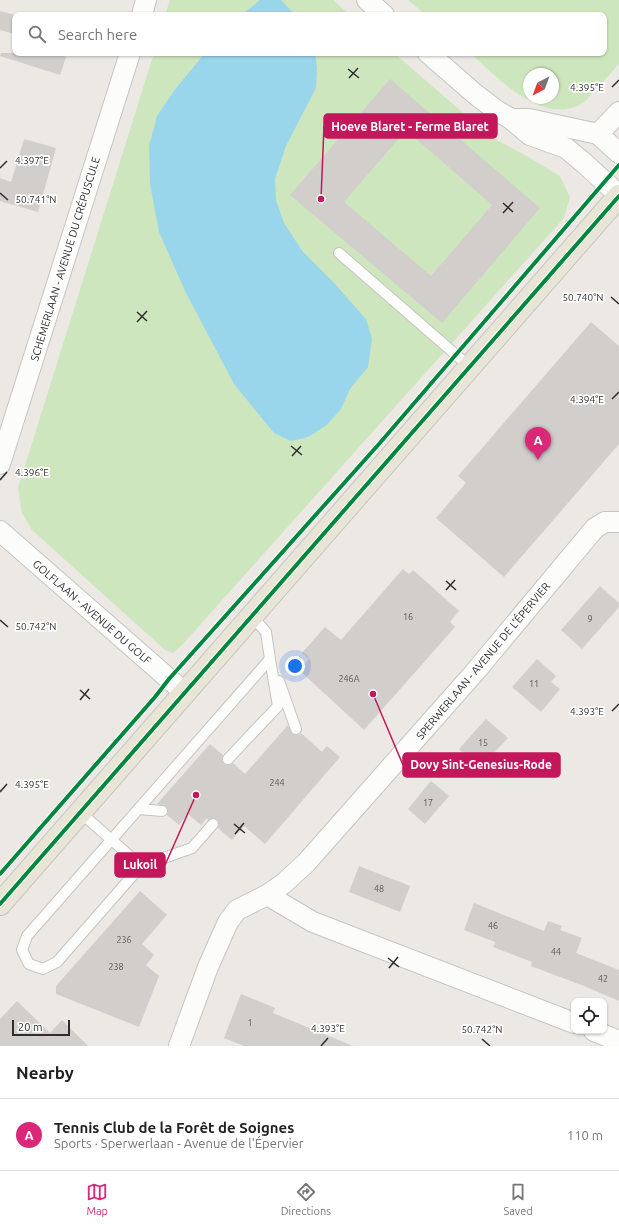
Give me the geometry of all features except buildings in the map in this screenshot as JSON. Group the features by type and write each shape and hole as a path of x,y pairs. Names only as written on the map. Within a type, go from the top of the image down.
{"main road":[{"path":"0,904 619,196"}],"street":[{"path":"143,12 146,0"},
{"path":"367,0 381,12"},
{"name":"SCHEMERLAAN - AVENUE DU CRÉPUSCULE","path":"0,464 129,56"},
{"path":"431,56 475,94 511,119 530,135 566,148 619,196"},
{"path":"598,134 619,112"},
{"path":"511,119 529,119 598,134 619,153"},
{"name":"SPERWERLAAN - AVENUE DE L'ÉPERVIER","path":"178,1046 208,967 228,922 237,910 267,896 306,863 474,674 595,528 605,522 619,522"},
{"name":"GOLFLAAN - AVENUE DU GOLF","path":"0,531 185,693"},
{"path":"267,896 313,922 571,1022"},
{"path":"602,1034 619,1041"}],"lane":[{"path":"339,253 470,367"},
{"path":"228,759 278,706 266,632 252,616"},
{"path":"270,659 296,729"},
{"path":"213,824 192,848 141,866 57,962 43,969 29,964 22,950 27,936 270,659"},
{"path":"139,809 162,811"},
{"path":"80,812 141,866"}],"green space":[{"path":"170,0 333,0 347,12 166,12"},
{"path":"408,0 619,0 619,64 584,102 569,109 554,109 536,104 559,104 559,68 523,68 523,98 473,56 607,56 607,12 422,12"},
{"path":"153,56 397,56 491,137 560,176 570,197 564,218 182,645 173,653 165,650 32,530 22,513 18,488"}],"water":[{"path":"260,0 281,0 292,12 246,12"},
{"path":"203,56 315,56 317,68 316,88 286,146 275,179 276,200 284,223 303,252 334,283 366,319 372,339 368,367 350,389 341,409 327,425 308,437 291,441 274,433 234,384 185,291 159,232 150,184 149,146 157,116 173,92"}],"cycle path":[{"path":"0,874 155,697 169,679 379,444 619,165"},
{"path":"0,904 619,196"}],"place":[{"name":"Hoeve Blaret - Ferme Blaret","path":"321,199"},
{"name":"Tennis Club de la Forêt de Soignes","path":"538,460"},
{"name":"Dovy Sint-Genesius-Rode","path":"373,694"},
{"name":"Lukoil","path":"196,795"}]}
